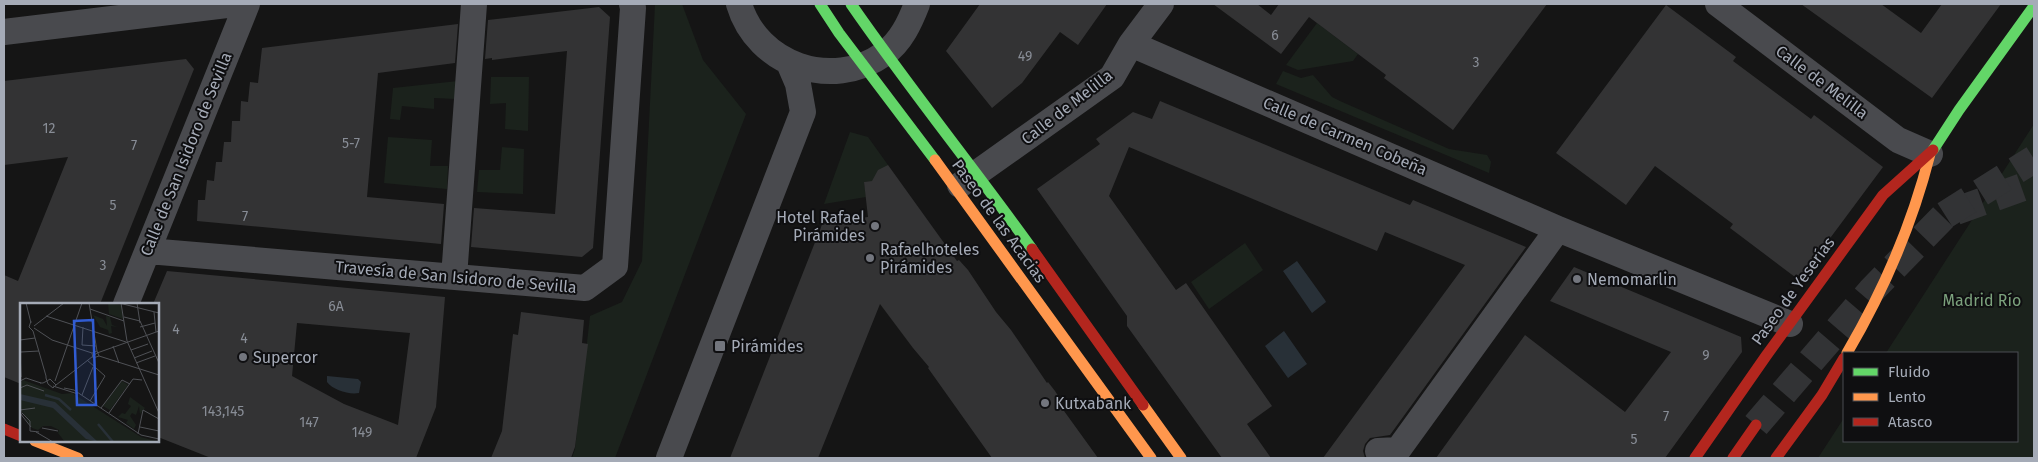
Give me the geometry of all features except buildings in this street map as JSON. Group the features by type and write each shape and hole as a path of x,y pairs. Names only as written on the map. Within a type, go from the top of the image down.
{"main road":[{"name":"Paseo de las Acacias","path":"820,4 875,59 978,174 1181,458"},
{"name":"Paseo de las Acacias","path":"851,4 875,59 956,188 1151,458"},
{"name":"Paseo de Yeserías","path":"1694,458 1883,195 1930,154 1959,110 2034,6"},
{"name":"Paseo de Yeserías","path":"1848,352 1872,311 1898,252 1921,192 1930,154"},
{"path":"1776,458 1822,394 1843,360"},
{"path":"1733,458 1756,425"},
{"path":"4,429 20,436"},
{"path":"38,442 70,453"}],"street":[{"path":"4,32 235,4"},
{"name":"Calle de San Isidoro de Sevilla","path":"126,303 247,4"},
{"path":"454,277 474,4"},
{"name":"Travesía de San Isidoro de Sevilla","path":"148,251 585,288 615,266 632,4"},
{"path":"739,4 742,15 754,34 769,51 789,63 812,70 836,72 875,59 909,26 917,4"},
{"name":"Calle de Melilla","path":"956,188 1112,77 1131,44 1160,4"},
{"name":"Calle de Melilla","path":"1718,4 1898,140 1930,154"},
{"name":"Calle de Carmen Cobeña","path":"1131,44 1558,229 1790,324"},
{"path":"668,458 802,112 798,84 789,63"},
{"path":"1390,453 1558,229"}],"green space":[{"path":"655,4 682,4 703,60 746,114 615,458 572,458 575,449 590,316 622,302 642,261"},
{"path":"1317,23 1358,54 1353,61 1298,70 1286,65"},
{"path":"1283,71 1301,78 1313,75 1332,97 1449,149 1487,155 1491,162 1489,173 1276,84"},
{"path":"491,77 529,77 528,131 505,129 506,103 490,104"},
{"path":"458,81 456,99 434,98 434,109 402,106 400,120 390,119 393,88"},
{"name":"Madrid Río","path":"2034,124 2034,458 1818,458 1843,420 1843,442 2018,442 2018,352 1887,352"},
{"path":"850,132 868,137 888,165 884,169 883,181 864,182 866,197 824,204"},
{"path":"388,137 432,140 430,166 448,166 447,189 384,183"},
{"path":"502,147 524,149 523,194 477,192 479,170 500,170"},
{"path":"1245,243 1263,270 1209,309 1191,282"}],"shaded area":[{"path":"1297,261 1326,302 1312,313 1283,271"},
{"path":"1284,331 1307,364 1288,378 1265,346"},
{"path":"327,376 358,379 361,382 359,393 337,390 327,382"}],"tunnel":[{"path":"1945,215 2034,159"},
{"path":"1756,425 1871,291 1945,215 2034,183"}],"traffic: fast":[{"path":"820,4 839,33 935,160"},
{"path":"851,4 1032,249"},
{"path":"1933,150 1959,110 2034,6"}],"traffic: slow":[{"path":"1848,352 1885,281 1906,232 1930,154"},
{"path":"935,160 1151,458"},
{"path":"1143,405 1181,458"},
{"path":"38,442 78,458"}],"traffic: jam":[{"path":"1695,458 1766,356 1883,195 1933,150"},
{"path":"1032,249 1143,405"},
{"path":"1776,458 1822,395 1843,360"},
{"path":"1733,458 1756,425"},
{"path":"4,429 20,436"}],"place":[{"name":"Hotel Rafael Pirámides","path":"875,226"},
{"name":"Rafaelhoteles Pirámides","path":"870,258"},
{"name":"Nemomarlin","path":"1577,279"},
{"name":"Pirámides","path":"720,346"},
{"name":"Supercor","path":"243,357"},
{"name":"Kutxabank","path":"1045,403"}]}
